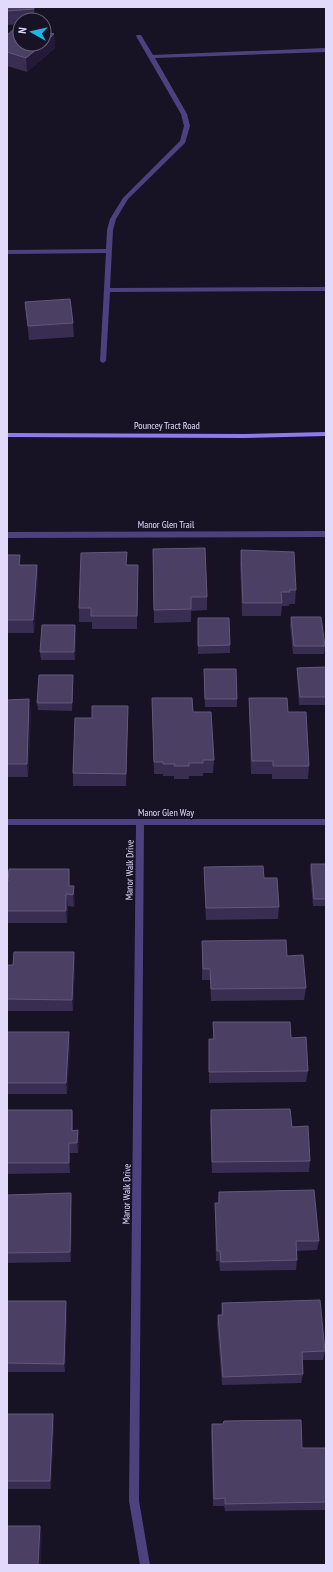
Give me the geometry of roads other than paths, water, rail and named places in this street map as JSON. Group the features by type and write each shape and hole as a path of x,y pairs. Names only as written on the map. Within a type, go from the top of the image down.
{"main road":[{"name":"Pouncey Tract Road","path":"7,435 244,436 326,434"}],"street":[{"path":"104,361 110,230 113,219 126,198 183,142 186,134 187,120 139,36"},
{"path":"151,57 326,50"},
{"path":"7,252 109,251"},
{"path":"107,290 326,289"},
{"name":"Manor Glen Trail","path":"7,535 326,534"},
{"name":"Manor Glen Way","path":"7,822 326,822"},
{"name":"Manor Walk Drive","path":"140,823 134,1501 145,1565"}]}
